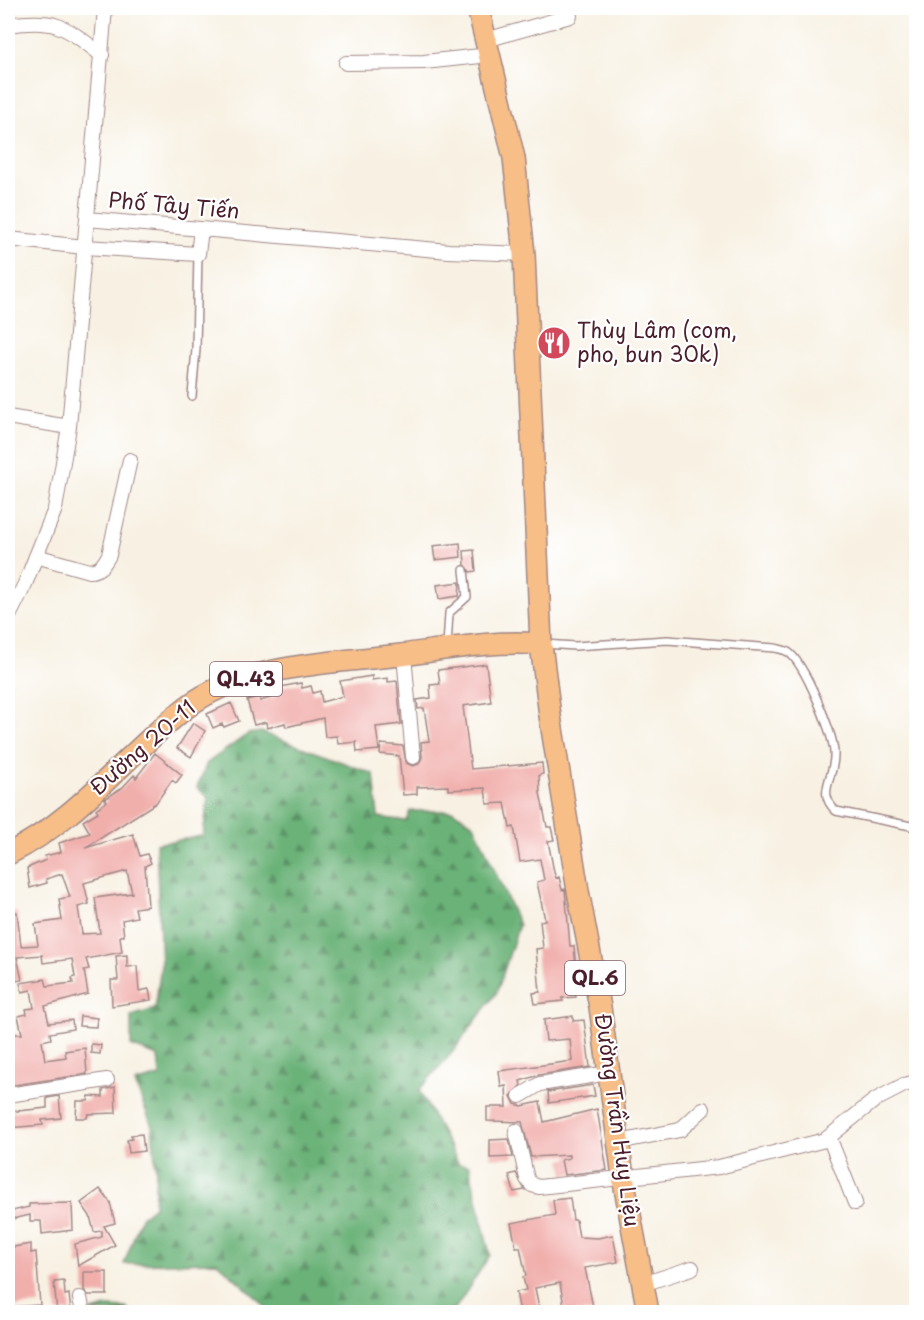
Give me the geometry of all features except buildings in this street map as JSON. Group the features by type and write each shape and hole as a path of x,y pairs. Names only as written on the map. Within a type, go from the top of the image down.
{"highway":[{"name":"QL.6","path":"478,8 514,158 524,254 541,644"},
{"name":"Đường 20-11","path":"8,854 54,825 187,707 202,697 241,681 283,669 447,648 509,641 541,644"},
{"name":"Đường Trần Huy Liệu","path":"541,644 578,891 600,1006 622,1177 648,1312"}],"street":[{"path":"87,219 105,8"},
{"path":"346,63 424,62 488,48 570,16"},
{"path":"8,25 53,22 68,29 102,55"},
{"name":"Phố Tây Tiến","path":"8,618 55,509 69,427 87,219 449,250 524,254"},
{"path":"8,238 85,248 198,254 201,229"},
{"path":"8,417 69,427"},
{"path":"36,556 89,571 96,571 103,565 109,555 130,460"},
{"path":"404,655 413,758"},
{"path":"520,1096 540,1084 609,1072"},
{"path":"8,1095 107,1080"},
{"path":"516,1131 522,1164 532,1185 555,1186 719,1167 829,1137 875,1100 904,1085 916,1082"},
{"path":"618,1142 680,1130 703,1109"},
{"path":"829,1137 855,1203"},
{"path":"643,1284 692,1268"}],"lane":[{"path":"192,396 196,349 198,254"},
{"path":"447,648 449,613 467,597 464,570"},
{"path":"541,644 575,646 667,640 775,648 788,652 796,660 827,721 835,765 825,792 827,803 836,812 916,827"}],"green space":[{"path":"261,732 374,774 378,817 406,821 410,811 453,811 474,824 519,925 497,992 451,1054 419,1090 459,1164 469,1165 490,1255 453,1312 269,1312 217,1262 124,1264 141,1217 154,1206 156,1171 152,1126 135,1083 160,1076 158,1056 131,1046 131,1016 155,1009 161,965 156,844 203,836 208,798 197,787 207,763 248,734"},
{"path":"107,1307 126,1308 131,1312 89,1312"}],"place":[{"name":"Thùy Lâm (com, pho, bun 30k)","path":"554,343"}]}
